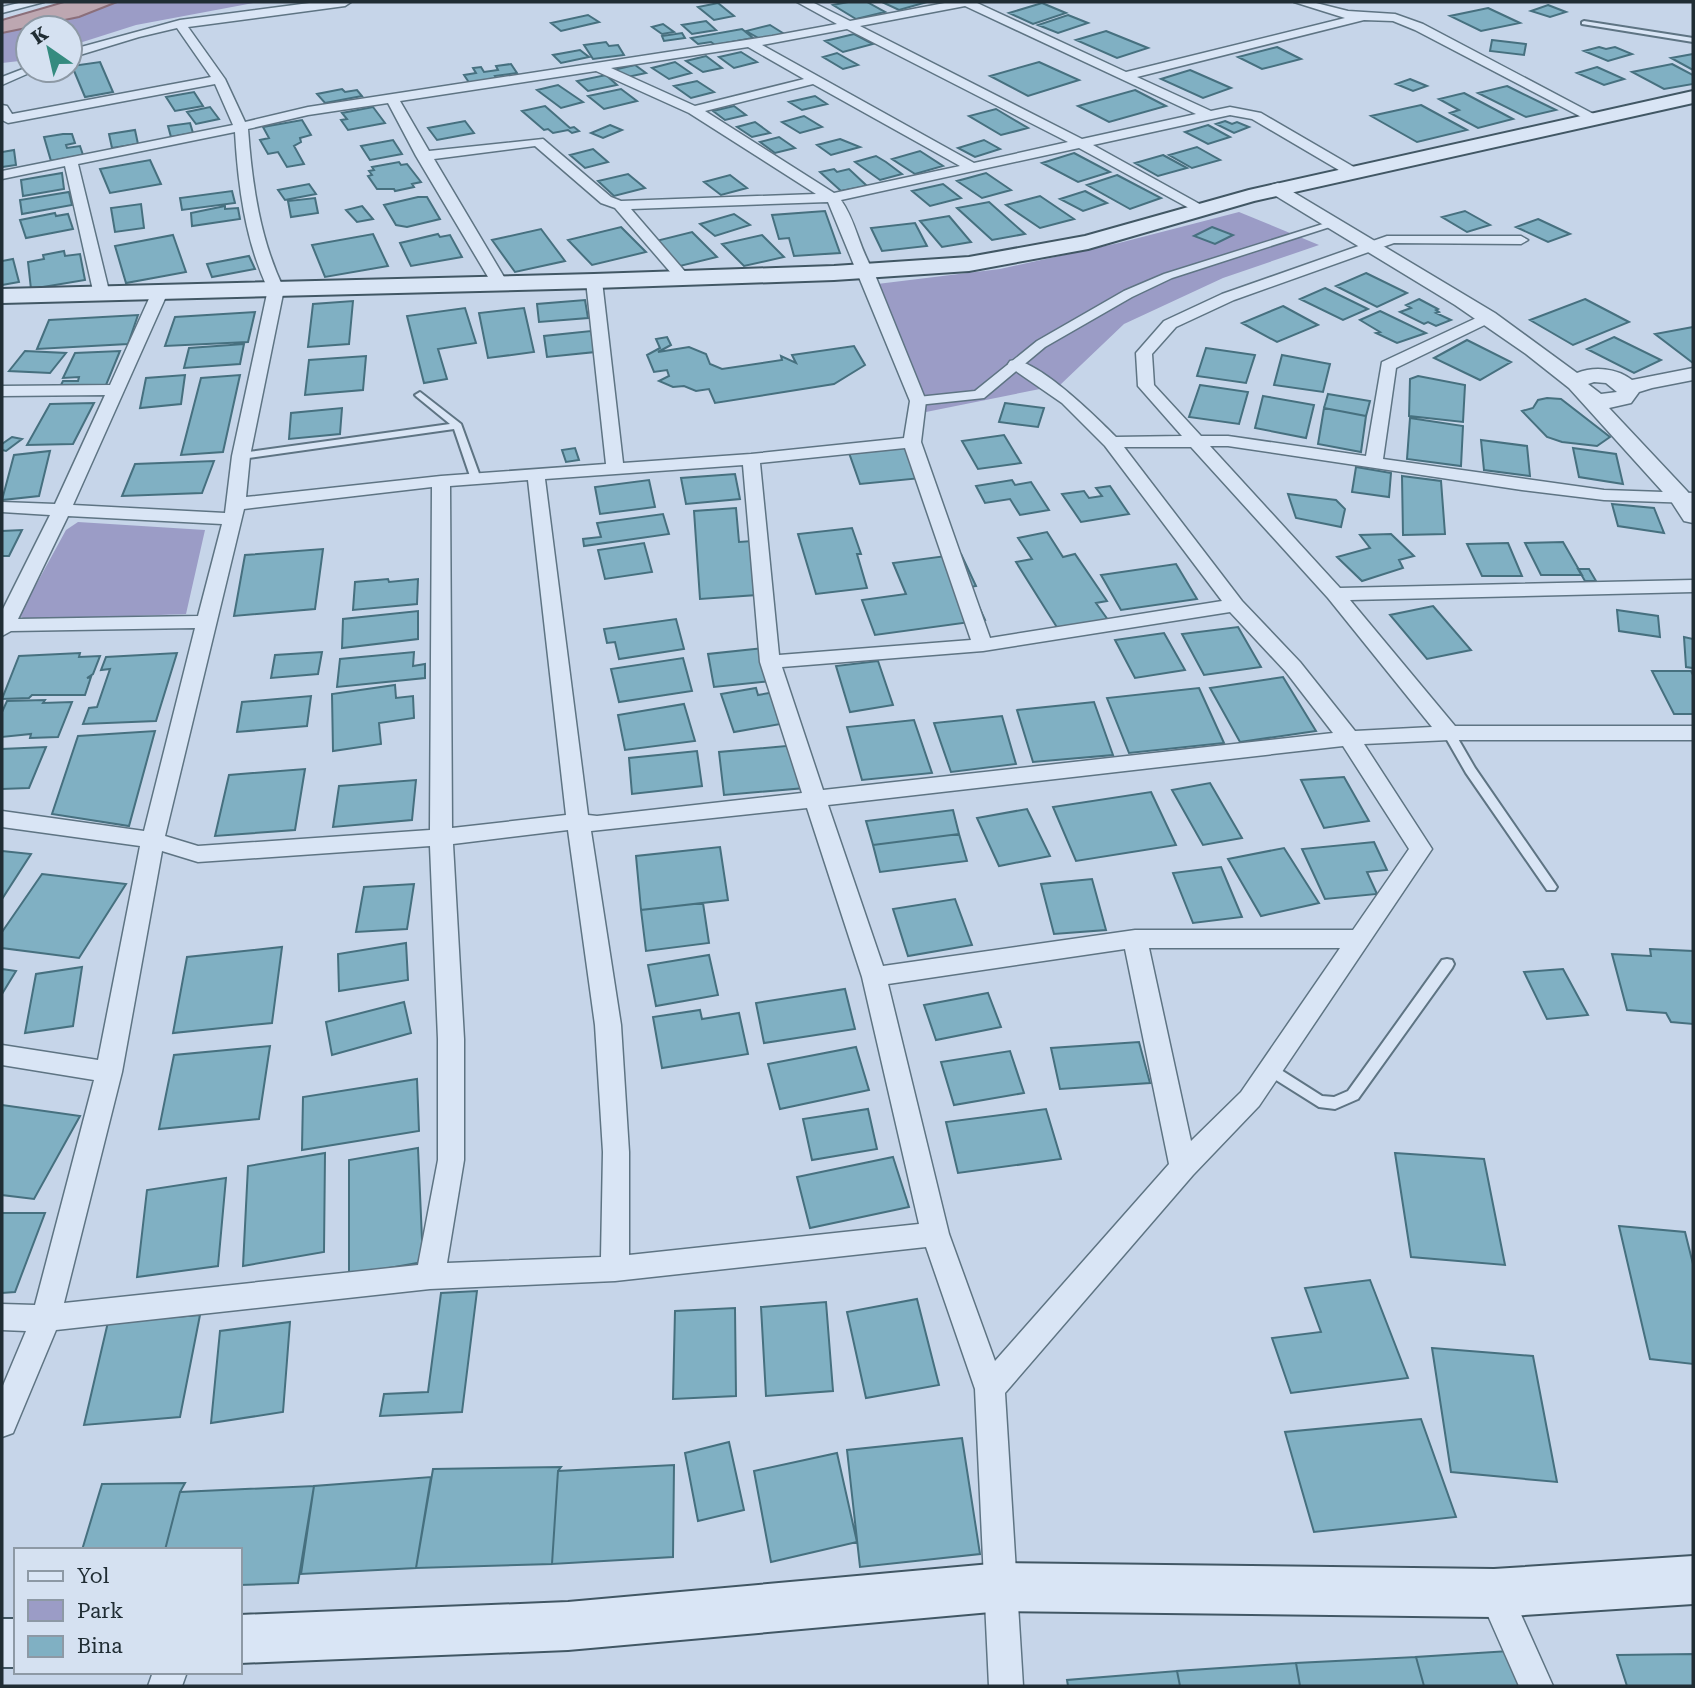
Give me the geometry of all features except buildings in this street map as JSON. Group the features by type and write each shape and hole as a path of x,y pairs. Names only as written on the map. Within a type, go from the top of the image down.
{"main road":[{"path":"2,296 594,281 969,264 1088,243 1278,189 1693,97"},
{"path":"242,1639 569,1626 1002,1587 1494,1593 1693,1580"}],"street":[{"path":"2,10 38,2"},
{"path":"84,49 180,24 345,2"},
{"path":"803,2 1082,144 1200,210"},
{"path":"2,175 308,111 749,43 967,2 1210,116"},
{"path":"1300,2 1348,15 1395,18 1419,27 1596,119"},
{"path":"1126,76 1368,15"},
{"path":"2,1423 46,1318 109,1072 153,840 209,622 234,512 241,456 276,289 266,268 245,184 241,127 219,79 180,24"},
{"path":"749,43 970,166"},
{"path":"598,67 694,110 832,198 842,208 853,253 864,270 918,401 912,442 983,645"},
{"path":"2,109 8,119 219,79"},
{"path":"694,110 814,80"},
{"path":"393,99 423,156 467,224 499,282"},
{"path":"423,156 538,142 606,200 620,205 832,198 1230,111 1256,117 1354,173"},
{"path":"71,162 102,295"},
{"path":"1278,189 1330,225 1371,246 1489,317 1532,349 1581,389 1686,497 1693,516"},
{"path":"620,205 683,278"},
{"path":"918,401 979,396 1041,344 1128,294 1168,276 1330,225"},
{"path":"1449,733 1335,594 1146,386 1144,353 1170,324 1228,297 1392,239 1521,240"},
{"path":"594,281 615,469"},
{"path":"160,292 61,511 3,628 209,622"},
{"path":"1374,462 1388,365 1489,317"},
{"path":"1532,349 1618,380 1625,394 1631,443"},
{"path":"990,1389 1183,1167 1250,1099 1421,849 1349,738 1293,667 1235,605 1111,442 1068,399 1016,364"},
{"path":"1581,389 1601,400 1625,394 1647,382 1693,374"},
{"path":"1581,389 1583,377 1600,375"},
{"path":"2,391 114,390"},
{"path":"1111,442 1228,440 1604,495 1686,497"},
{"path":"2,507 61,511 234,512 441,481 751,458 912,442"},
{"path":"751,458 770,662 874,977 935,1234 990,1389 1006,1686"},
{"path":"536,475 578,821 608,1025 616,1152 615,1269"},
{"path":"430,1276 451,1160 451,1039 441,837 441,481"},
{"path":"1335,594 1693,586"},
{"path":"770,662 983,645 1235,605"},
{"path":"2,819 153,840 198,854 441,837 578,821 597,824 1349,738 1449,733 1693,733"},
{"path":"874,977 1135,939 1360,939"},
{"path":"1135,939 1183,1167"},
{"path":"2,1055 109,1072"},
{"path":"2,1317 46,1318 430,1276 615,1269 935,1234"},
{"path":"1494,1593 1536,1686"}],"lane":[{"path":"1584,23 1693,40"},
{"path":"420,395 458,426 476,479"},
{"path":"241,456 458,426"},
{"path":"1449,733 1470,770 1551,887"},
{"path":"1270,1069 1319,1101 1335,1103 1353,1095 1447,964"}],"green space":[{"path":"117,2 258,2 136,25 84,42 84,15"},
{"path":"14,31 14,62 2,63 2,33"},
{"path":"1239,212 1319,245 1223,278 1124,324 1060,385 926,412 869,285 1000,269 1119,243"},
{"path":"78,522 205,530 186,614 28,620 19,616 66,530"}],"shaded area":[{"path":"64,2 117,2 84,15 23,14"},
{"path":"14,17 14,31 2,33 2,20"}]}
